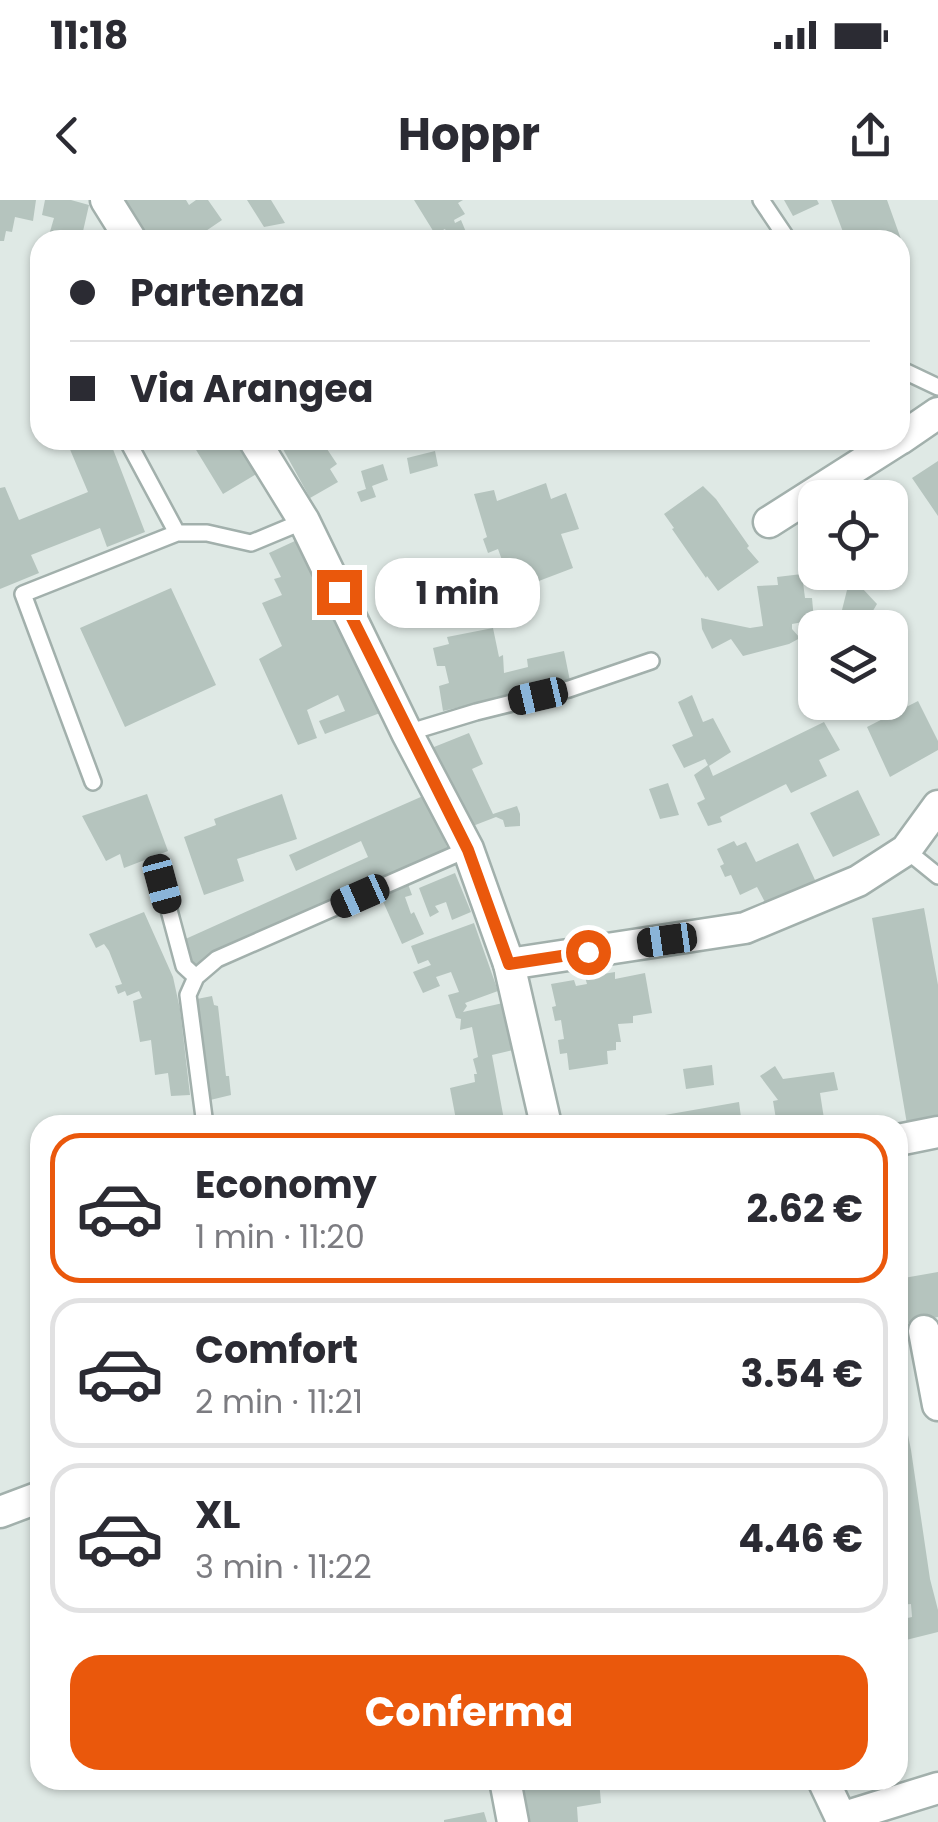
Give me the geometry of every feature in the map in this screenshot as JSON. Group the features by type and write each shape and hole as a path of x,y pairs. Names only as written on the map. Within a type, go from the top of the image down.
{"street":[{"path":"106,200 125,230"},
{"path":"910,432 938,413"},
{"path":"260,450 304,522 468,850 509,964 544,1115"},
{"path":"769,522 882,450"},
{"path":"509,964 746,928 858,881 906,850 938,806"},
{"path":"908,1138 938,1132"},
{"path":"920,1332 938,1405"},
{"path":"0,1512 30,1501"},
{"path":"828,1790 841,1818 938,1788"},
{"path":"507,1790 513,1822"}],"lane":[{"path":"761,200 781,230"},
{"path":"910,374 938,387"},
{"path":"132,450 177,533"},
{"path":"93,782 23,594 177,533 207,533 251,543 304,522"},
{"path":"408,733 569,689 651,660"},
{"path":"205,1115 188,995 196,978 217,960 468,850"},
{"path":"906,850 938,876"},
{"path":"162,884 184,966 196,978"}],"building":[{"path":"0,200 36,200 33,221 15,217 12,232 6,231 4,241 0,241"},
{"path":"45,200 89,205 83,230 50,230 54,218 42,215"},
{"path":"123,200 186,200 189,205 196,200 208,200 222,220 207,230 142,230"},
{"path":"247,200 271,200 285,223 264,227"},
{"path":"414,200 463,200 458,203 465,214 454,220 461,220 465,230 433,230"},
{"path":"784,200 817,200 819,204 793,216"},
{"path":"831,200 887,200 898,230 842,230"},
{"path":"70,450 113,450 145,532 107,547 100,528 31,555 39,573 0,589 0,488 5,487 19,520 88,492"},
{"path":"196,450 250,450 263,470 223,494"},
{"path":"284,450 328,450 337,464 330,469 338,482 310,498"},
{"path":"435,451 438,466 410,474 407,458"},
{"path":"938,461 938,516 912,478"},
{"path":"383,464 388,480 372,486 376,497 361,502 357,492 366,489 361,471"},
{"path":"546,483 551,499 566,493 579,529 561,534 573,568 523,587 518,573 506,571 498,549 488,553 474,494 494,490 497,501"},
{"path":"703,486 759,562 718,591 664,514"},
{"path":"297,540 380,713 325,734 319,721 345,711 338,695 307,710 317,738 298,745 259,659 282,646 262,603 282,595 274,579 281,577 269,553"},
{"path":"798,574 798,590 804,590 805,598 812,598 813,610 798,610 798,623 792,624 798,639 743,656 731,639 712,649 701,618 750,628 763,626 757,586 778,585 777,577"},
{"path":"171,588 216,685 125,727 80,628"},
{"path":"847,590 864,590 877,604 873,610 842,610"},
{"path":"493,628 499,657 503,655 504,673 528,667 527,659 564,651 570,681 443,711 439,686 449,683 445,666 437,666 433,648 449,644 447,637"},
{"path":"692,695 703,722 713,718 731,752 709,766 713,776 824,722 840,750 819,760 827,776 791,793 786,784 720,817 722,822 708,826 697,803 705,799 694,775 708,765 705,759 684,768 672,745 693,736 678,702"},
{"path":"918,701 938,741 938,750 890,777 867,727 881,720 908,720 908,706"},
{"path":"469,733 483,764 472,769 493,814 517,806 520,826 505,827 503,820 496,817 465,829 429,749"},
{"path":"668,783 679,815 660,819 649,789"},
{"path":"858,790 880,835 833,857 810,813"},
{"path":"147,794 168,851 124,868 120,854 106,861 82,816"},
{"path":"282,794 297,839 237,859 244,881 204,895 184,837 216,825 214,819"},
{"path":"423,796 450,853 192,967 181,941 368,857 361,841 296,871 289,855"},
{"path":"734,841 737,846 746,842 756,862 798,843 815,880 767,906 757,887 740,895 731,875 725,877 717,849"},
{"path":"455,873 471,912 452,920 446,902 435,906 439,912 430,917 419,888"},
{"path":"408,884 412,895 405,897 424,934 402,944 381,897"},
{"path":"924,908 938,985 938,1124 908,1130 872,918"},
{"path":"144,912 173,977 190,1095 171,1096 168,1073 155,1075 151,1040 140,1042 133,1001 142,998 139,991 127,996 125,991 118,994 115,986 122,984 109,951 104,944 96,948 89,934"},
{"path":"474,923 498,991 465,1003 463,1012 503,1003 513,1050 492,1055 503,1115 455,1115 450,1088 475,1082 477,1074 472,1027 460,1030 461,1019 456,1018 448,995 459,992 451,972 436,977 440,986 423,993 413,972 431,965 428,960 418,964 411,946"},
{"path":"615,972 615,979 645,973 652,1013 633,1016 633,1023 618,1024 621,1042 616,1042 616,1050 607,1051 608,1064 569,1070 567,1053 560,1054 558,1040 564,1039 561,1020 555,1021 551,984 574,980 576,986 587,984 585,977"},
{"path":"212,996 218,1006 231,1095 206,1101 192,1000"},
{"path":"712,1065 714,1085 686,1089 683,1069"},
{"path":"775,1066 783,1079 834,1072 838,1090 820,1093 823,1115 775,1115 773,1101 778,1100 760,1076"},
{"path":"739,1102 741,1115 665,1115"},
{"path":"938,1272 938,1317 908,1323 908,1277"},
{"path":"908,1435 938,1610 938,1632 908,1640 911,1604 908,1604"},
{"path":"519,1790 600,1790 601,1803 577,1807 578,1822 523,1822"},
{"path":"484,1812 487,1822 444,1822 444,1820"}],"route":[{"path":"339,592 468,850 509,964 588,952"}]}
